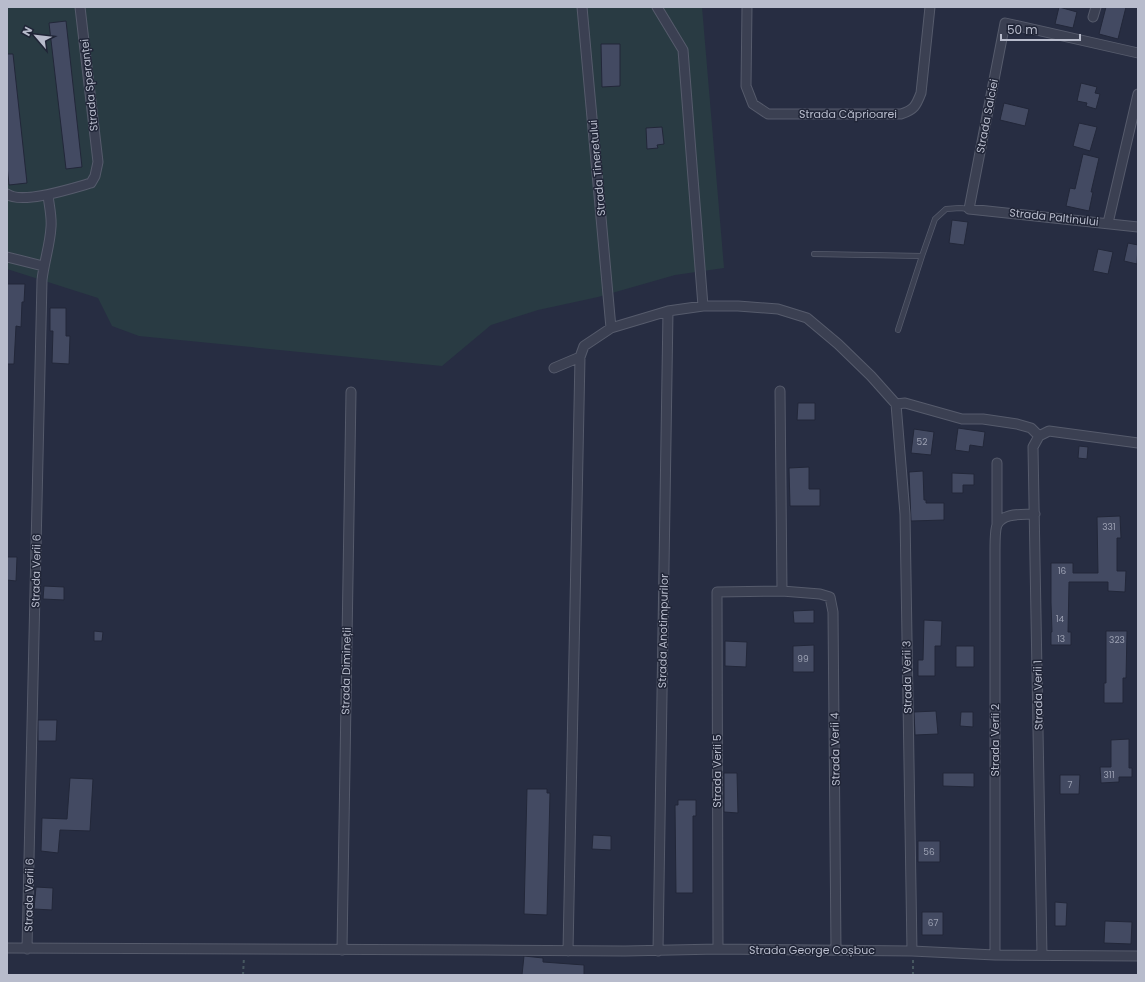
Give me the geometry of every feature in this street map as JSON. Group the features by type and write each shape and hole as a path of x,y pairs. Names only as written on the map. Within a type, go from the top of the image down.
{"street":[{"name":"Strada Speranței","path":"48,195 91,183 95,176 98,162 80,7"},
{"name":"Strada Tineretului","path":"582,7 611,328"},
{"path":"657,7 683,50 703,306"},
{"name":"Strada Căprioarei","path":"747,7 746,86 752,104 768,114 901,114 911,111 917,104 920,93 930,7"},
{"path":"1093,17 1096,7"},
{"name":"Strada Salciei","path":"969,209 1005,23 1138,53"},
{"path":"1108,223 1138,94"},
{"path":"7,195 16,198 48,195"},
{"name":"Strada Verii 6","path":"27,948 43,266 49,243 51,225 48,195"},
{"name":"Strada Paltinului","path":"969,209 1138,227"},
{"path":"7,257 43,266"},
{"path":"568,951 580,357 584,346 611,328 668,311 703,306 738,306 778,309 807,318 838,344 871,376 896,404 905,403 962,419 983,419 1017,424 1031,428 1039,436 1048,431 1138,443"},
{"name":"Strada Anotimpurilor","path":"658,951 668,311"},
{"path":"554,368 580,357"},
{"path":"780,390 782,591"},
{"name":"Strada Dimineții","path":"342,950 351,392"},
{"name":"Strada Verii 3","path":"896,404 905,514 912,951"},
{"name":"Strada Verii 1","path":"1039,436 1034,447 1042,955"},
{"name":"Strada Verii 2","path":"995,955 995,550 997,525 997,463"},
{"path":"997,525 1003,518 1008,516 1035,514"},
{"name":"Strada Verii 4","path":"717,592 782,591 813,593 830,597 833,612 836,950"},
{"name":"Strada Verii 5","path":"717,592 718,949"},
{"name":"Strada George Coșbuc","path":"7,948 568,951 718,949 912,951 995,955 1138,956"}],"lane":[{"path":"898,330 935,219 946,209 969,209"},
{"path":"814,254 922,256"}],"path":[{"path":"243,975 244,950"},
{"path":"912,951 913,975"}],"shaded area":[{"path":"7,7 702,7 724,268 675,275 598,297 538,310 491,325 442,366 139,336 112,326 98,298 7,269"}],"building":[{"path":"1059,7 1077,12 1073,28 1055,24"},
{"path":"1106,7 1126,7 1118,39 1099,34"},
{"path":"66,21 82,167 66,169 49,23"},
{"path":"601,44 620,44 620,86 602,87"},
{"path":"7,54 13,54 27,183 9,185 7,166"},
{"path":"1081,83 1097,87 1095,93 1100,94 1096,109 1086,106 1087,103 1077,101"},
{"path":"1004,103 1029,109 1025,126 1000,120"},
{"path":"1079,123 1097,127 1090,151 1073,146"},
{"path":"662,127 664,144 657,145 658,148 647,149 646,128"},
{"path":"1083,154 1099,158 1091,192 1093,192 1089,211 1066,206 1070,188 1075,189"},
{"path":"952,220 968,222 964,245 949,243"},
{"path":"1128,243 1138,245 1137,264 1124,261"},
{"path":"1098,249 1113,252 1108,274 1093,271"},
{"path":"7,284 25,284 24,302 22,302 21,327 16,326 14,364 7,364"},
{"path":"50,308 66,308 66,336 70,336 69,364 52,363 53,331 50,331"},
{"path":"798,403 815,403 815,420 797,420"},
{"path":"958,428 985,432 983,447 970,445 969,452 955,450"},
{"path":"914,429 934,432 931,455 911,453"},
{"path":"1079,446 1088,447 1087,459 1078,458"},
{"path":"809,467 809,489 820,489 820,506 790,506 789,468"},
{"path":"923,471 924,500 926,500 926,503 944,503 944,520 911,521 909,472"},
{"path":"952,473 974,474 974,485 963,485 963,493 952,493"},
{"path":"1120,516 1121,538 1117,538 1117,571 1126,571 1125,592 1108,591 1108,582 1069,582 1068,632 1071,632 1071,645 1051,645 1051,563 1073,563 1073,573 1098,573 1097,517"},
{"path":"7,557 17,557 16,581 7,580"},
{"path":"44,586 64,587 64,600 43,599"},
{"path":"814,610 814,623 794,623 793,611"},
{"path":"924,620 942,621 941,646 935,646 935,676 918,676 918,660 923,660"},
{"path":"94,631 103,632 102,641 94,641"},
{"path":"1106,631 1127,631 1126,678 1123,678 1123,703 1104,703 1104,683 1106,683"},
{"path":"725,641 747,642 746,667 725,666"},
{"path":"814,645 814,672 793,672 793,646"},
{"path":"956,646 974,646 974,667 956,667"},
{"path":"936,711 938,734 915,735 914,712"},
{"path":"961,712 973,712 973,727 960,726"},
{"path":"38,720 57,720 56,741 38,741"},
{"path":"1129,739 1129,768 1132,768 1132,777 1119,777 1119,782 1101,783 1100,767 1111,767 1111,740"},
{"path":"724,773 737,773 738,813 724,812"},
{"path":"943,773 974,773 974,787 943,786"},
{"path":"1060,775 1080,775 1079,794 1060,794"},
{"path":"70,778 93,779 90,831 60,830 58,853 41,851 42,818 67,819"},
{"path":"527,789 547,789 547,793 550,793 547,915 524,914"},
{"path":"678,800 696,800 696,816 693,816 693,893 676,893 675,805 678,805"},
{"path":"593,835 611,836 611,850 592,849"},
{"path":"918,841 940,841 940,862 918,862"},
{"path":"36,887 53,888 52,910 34,909"},
{"path":"1055,902 1067,903 1066,926 1055,926"},
{"path":"922,912 943,912 943,935 922,935"},
{"path":"1105,921 1132,922 1131,944 1104,943"},
{"path":"524,956 543,958 543,962 584,965 584,975 522,975"}]}
